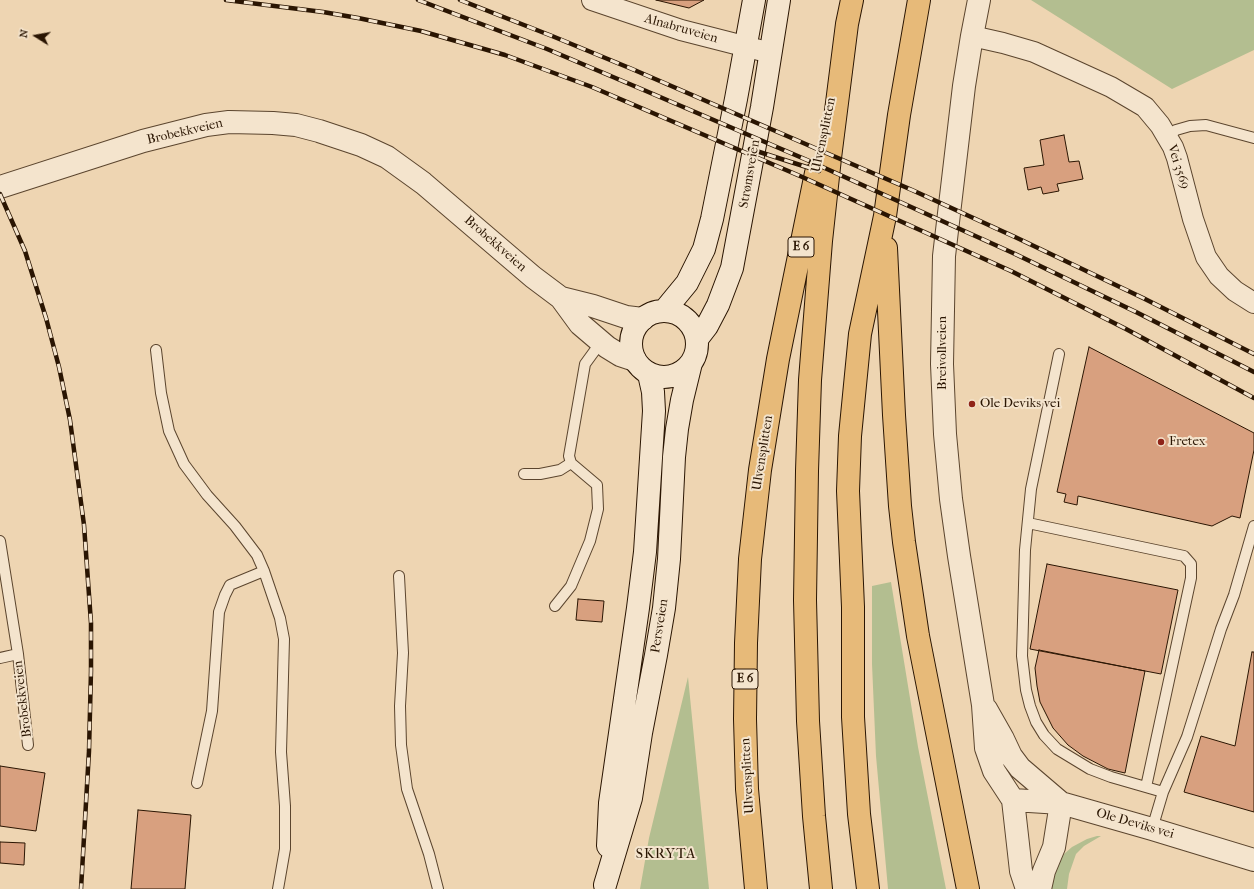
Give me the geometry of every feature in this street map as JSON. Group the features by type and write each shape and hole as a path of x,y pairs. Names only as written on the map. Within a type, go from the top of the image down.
{"highway":[{"name":"E 6","path":"821,889 814,816 808,721 805,600 806,471 810,380 821,241 847,24 852,0"},
{"path":"868,889 859,814 853,717 853,608 848,491 850,436 860,334 885,216 899,115 919,0"},
{"name":"Ulvensplitten","path":"756,889 748,789 745,679 748,601 755,512 760,470 778,359 847,24"},
{"path":"885,216 894,416 904,542 918,636 968,889"}],"street":[{"name":"Alnabruveien","path":"592,0 681,30 771,52"},
{"path":"664,311 687,283 704,249 713,212 754,0"},
{"name":"Strømsveien","path":"697,339 718,306 732,268 779,0"},
{"name":"Breivollveien","path":"979,0 956,143 944,256 942,364 945,434 951,499 983,705 986,748 994,771 1013,800"},
{"name":"Vei 3569","path":"972,36 1034,52 1111,87 1145,107 1167,136 1177,158 1193,219 1206,257 1220,276 1235,291 1254,303"},
{"name":"Brobekkveien","path":"0,187 143,141 206,125 248,121 296,125 340,137 362,145 387,157 428,187 533,277 561,298 580,324 601,342 620,355 642,367"},
{"name":"Brobekkveien","path":"561,298 593,306 626,317 643,319"},
{"path":"664,311 679,315 686,319 695,332 697,348 692,363 685,370 677,375 658,377 642,367 632,352 632,338 637,325 643,319 653,313 664,311"},
{"name":"Persveien","path":"605,887 631,798 641,733 664,608 669,559 674,457 677,429 682,400 692,363"},
{"name":"Persveien","path":"605,887 610,803 645,552 654,411 653,392 642,367"},
{"name":"Breivollveien","path":"983,705 1011,756 1020,768 1061,803"},
{"path":"1013,800 1021,871 1027,889"},
{"name":"Ole Deviks vei","path":"1013,800 1061,803 1254,860"},
{"path":"1040,889 1044,871 1054,847 1061,803"}],"lane":[{"path":"1167,136 1176,130 1190,126 1206,125 1254,138"},
{"path":"555,606 570,586 579,567 590,541 598,509 597,485 570,463 569,456 585,364 601,342"},
{"path":"156,350 169,431 184,464 207,495 235,526 257,555 280,618 284,639 281,752 285,806 285,849 278,889"},
{"path":"1059,354 1031,489 1025,550 1022,656 1026,690 1036,722 1044,735 1057,749 1090,769 1111,777 1163,792"},
{"path":"524,474 540,474 560,470 570,463"},
{"path":"1028,523 1184,556 1191,564 1191,578 1146,787"},
{"path":"1152,829 1163,792 1187,737 1221,629 1234,595 1254,526"},
{"name":"Brobekkveien","path":"0,541 18,654 28,745"},
{"path":"197,783 212,711 219,612 230,585 264,571"},
{"path":"399,576 403,653 400,706 401,745 407,789 429,854 438,889"},
{"name":"Brobekkveien","path":"0,658 18,654"}],"green space":[{"path":"1031,0 1254,0 1254,50 1172,89"},
{"path":"891,582 918,747 946,889 888,889 876,756 872,664 872,586"},
{"path":"688,677 709,889 640,889 649,838"},
{"path":"1101,836 1084,846 1076,854 1069,874 1067,889 1051,889 1055,870 1064,854 1072,847 1087,839"}],"building":[{"path":"656,0 704,0 689,8"},
{"path":"1064,135 1069,162 1079,161 1083,179 1057,184 1059,191 1043,194 1041,187 1028,190 1024,168 1044,165 1040,140"},
{"name":"Fretex","path":"1089,347 1254,433 1254,450 1240,518 1232,516 1212,526 1078,496 1077,505 1064,502 1066,494 1057,492"},
{"path":"1047,564 1178,590 1161,674 1030,649"},
{"path":"578,599 604,601 602,622 576,620"},
{"path":"1039,650 1145,671 1125,773 1108,769 1083,756 1068,745 1053,728 1040,702 1037,686 1035,668"},
{"path":"1252,652 1254,652 1254,812 1184,792 1201,736 1235,746"},
{"path":"0,766 45,773 36,831 0,826"},
{"path":"138,810 191,815 185,889 131,889"},
{"path":"0,842 25,843 24,865 0,863"}],"railway":[{"path":"226,0 323,12 421,31 505,55 592,87 800,176 1011,271 1126,329 1254,398"},
{"path":"418,0 547,49 807,160 1013,253 1136,312 1254,372"},
{"path":"460,0 632,69 912,190 1143,298 1254,354"},
{"path":"750,149 819,171"},
{"path":"0,194 25,251 46,318 59,367 70,420 84,525 91,623 91,671 89,751 81,889"}],"place":[{"name":"Ole Deviks vei","path":"972,404"},
{"name":"Fretex","path":"1161,442"}],"district":[{"name":"SKRYTA","path":"666,855"}]}
